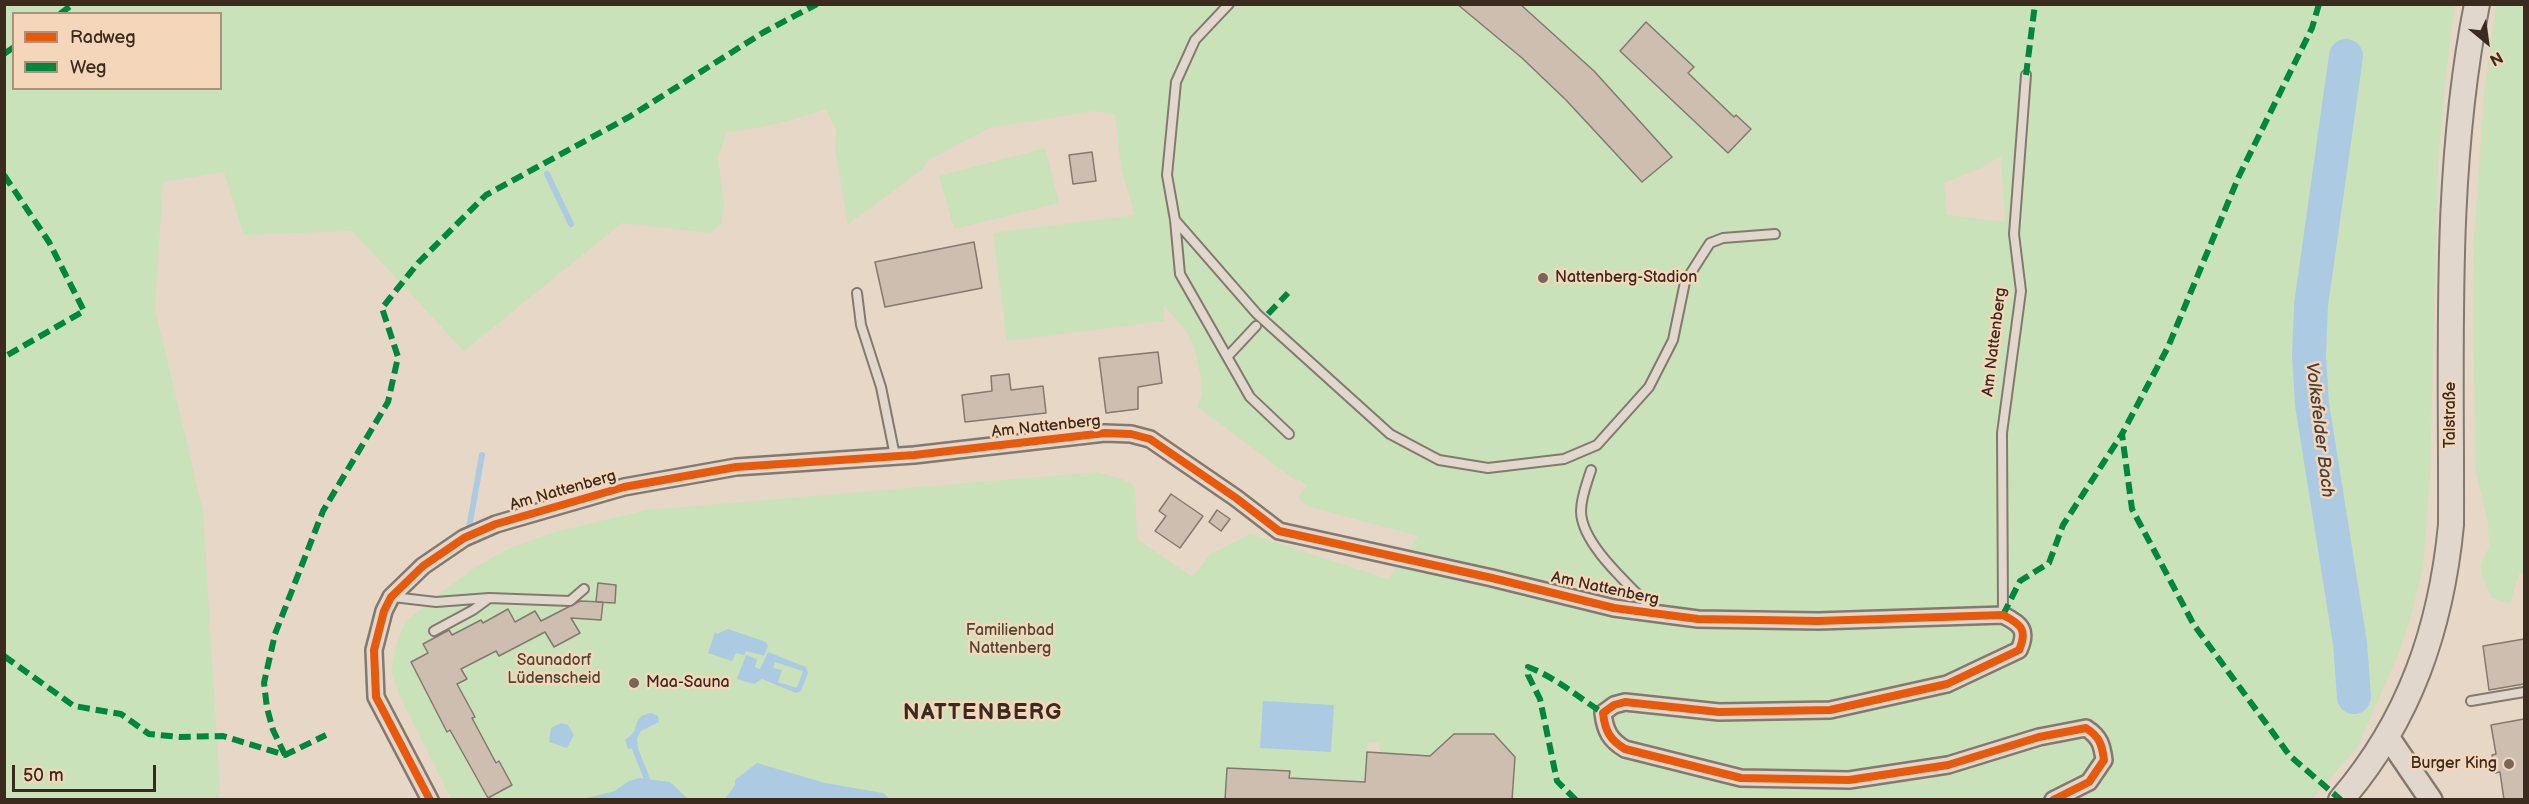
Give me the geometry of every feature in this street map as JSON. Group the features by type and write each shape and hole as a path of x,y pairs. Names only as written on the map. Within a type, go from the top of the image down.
{"main road":[{"name":"Talstraße","path":"2342,800 2367,770 2388,737 2436,621 2447,562 2451,525 2452,267 2456,169 2463,90 2477,4"},
{"path":"2388,737 2431,800"}],"street":[{"name":"Am Nattenberg","path":"430,800 376,697 374,650 384,611 391,597 423,566 464,538 496,524 537,511 580,502 624,487 736,467 895,456 1105,433 1131,434 1150,439 1279,531 1492,578 1614,608 1698,619 1818,621 2003,615"},
{"path":"2003,615 2016,621 2023,630 2024,640 2019,650 1947,684 1830,710 1719,712 1625,702 1614,705 1603,713 1604,725 1611,740 1625,749 1741,778 1849,780 1947,765 2039,737 2086,728 2095,734 2102,744 2104,760 2089,782 2053,800"}],"lane":[{"path":"1229,4 1195,40 1176,82 1167,175 1175,220 1180,274 1250,397 1289,434"},
{"name":"Am Nattenberg","path":"2003,615 2002,433 2021,291 2014,234 2026,75"},
{"path":"1175,220 1257,314 1390,434 1439,460 1488,468 1564,459 1597,445 1649,387 1673,340 1685,282 1710,243 1723,238 1775,234"},
{"path":"857,293 861,326 881,387 895,456"},
{"path":"1228,356 1256,326"},
{"path":"1591,470 1581,513 1588,534 1598,552 1658,614"},
{"path":"391,597 436,602 489,598 570,601 584,589"},
{"path":"434,631 473,610 489,598"},
{"path":"2471,701 2524,692"}],"green space":[{"name":"Familienbad Nattenberg","path":"5,5 2455,5 2438,162 2430,475 2423,567 2410,620 2398,655 2357,748 2312,799 1512,799 1515,757 1494,735 1454,734 1431,757 1380,765 1379,743 1368,742 1365,782 1289,778 1290,771 1227,768 1225,799 451,799 401,699 391,672 395,649 405,622 425,606 433,608 439,594 476,567 508,549 555,532 647,510 1098,472 1122,479 1135,486 1137,539 1193,577 1210,554 1250,534 1388,579 1418,536 1310,507 1298,498 1307,485 1298,479 1296,481 1197,406 1202,395 1202,387 1195,351 1184,328 1163,304 1164,321 1007,341 993,233 1135,215 1121,168 1115,114 1094,111 989,128 929,160 922,170 848,224 835,149 836,130 826,109 778,124 727,132 718,157 724,206 721,225 709,233 622,223 464,351 352,231 244,235 224,172 163,182 155,309 203,511 220,792 217,800 5,800","holes":["2001,156 2005,222 1947,215 1944,183 1983,167"]},
{"path":"2496,5 2524,5 2524,574 2519,574 2510,604 2492,598 2481,574 2481,564 2489,547 2488,523 2475,468 2473,253 2484,93"},
{"path":"1045,148 1059,203 954,229 939,176"}],"water":[{"path":"728,629 766,642 768,646 764,656 746,651 744,655 736,653 732,661 708,653 715,632 717,634"},
{"path":"768,652 806,667 808,673 801,691 796,693 762,679 754,684 737,679 746,655 757,659 755,667 760,669","holes":["775,662 803,671 797,688 778,682 782,670 773,668"]},
{"path":"1263,701 1334,705 1331,752 1260,748"},
{"path":"651,713 658,716 659,722 641,731 637,738 638,748 628,749 625,740 635,730 641,716"},
{"path":"561,723 568,725 574,735 567,748 549,742 551,728"},
{"path":"757,763 825,783 883,793 890,799 725,799 735,785 735,780"},
{"path":"639,778 670,782 688,799 583,799 615,791 629,781"}],"building":[{"path":"1457,4 1520,4 1594,71 1672,157 1642,182 1566,100 1522,58"},
{"path":"1646,22 1694,67 1688,73 1734,117 1736,115 1751,129 1728,153 1620,51"},
{"path":"1092,152 1096,181 1073,184 1069,155"},
{"path":"974,242 982,288 885,307 875,262"},
{"path":"1158,352 1162,383 1138,387 1138,409 1106,413 1099,358"},
{"path":"1009,374 1011,390 1043,386 1046,413 965,422 962,395 992,391 991,376"},
{"path":"1171,494 1203,516 1180,548 1155,531 1166,516 1159,511"},
{"path":"1217,510 1230,519 1221,531 1209,522"},
{"path":"598,583 616,585 615,603 596,602"},
{"name":"Saunadorf Lüdenscheid","path":"580,601 603,602 601,620 571,618 580,633 554,647 545,632 499,656 496,651 461,669 467,679 457,684 496,763 499,761 512,785 488,798 450,730 447,732 411,662 428,653 423,644 449,630 452,635 481,620 483,623 508,609 515,622 535,611 541,621"},
{"path":"2524,639 2524,684 2489,690 2483,646"},
{"name":"Burger King","path":"2524,719 2524,800 2504,800 2500,772 2495,773 2492,755 2496,754 2491,725"},
{"path":"1454,734 1494,734 1515,757 1512,800 1225,800 1227,768 1290,771 1289,778 1365,782 1367,752 1430,756"}],"waterway":[{"name":"Volksfelder Bach","path":"2346,56 2311,305 2309,355 2312,404 2350,643 2354,697"},
{"path":"547,174 571,224"},
{"path":"468,533 482,455"},
{"path":"2321,459 2340,489"},
{"path":"635,749 647,779"}],"marked path":[{"path":"63,12 73,4"},
{"path":"285,755 273,730 264,683 275,634 323,511 388,402 398,357 382,308 418,263 486,195 629,117 764,32 817,4"},
{"path":"2026,75 2035,4"},
{"path":"2319,4 2312,28 2239,176 2168,347 2122,434 2132,509 2194,625 2290,756 2341,800"},
{"path":"4,54 12,48"},
{"path":"4,175 49,242 84,311 4,357"},
{"path":"1268,314 1288,293"},
{"path":"2003,615 2020,581 2049,563 2063,525 2122,434"},
{"path":"4,656 74,706 121,714 149,734 180,737 223,736 285,755 326,735"},
{"path":"1576,800 1557,781 1540,699 1528,675 1528,667 1557,682 1603,713"}],"cycle path":[{"path":"430,800 376,697 374,650 384,611 391,597 423,566 464,538 496,524 624,487 736,467 914,455 1105,433 1131,434 1150,439 1236,498 1279,531 1492,578 1614,608 1698,619 1818,621 2003,615 2021,628 2023,637 2019,650 1947,684 1830,710 1719,712 1625,702 1614,705 1603,713 1605,725 1612,738 1625,749 1741,778 1849,780 1948,765 2039,737 2086,728 2100,742 2104,760 2089,782 2053,800"}],"place":[{"name":"Nattenberg-Stadion","path":"1543,278"},
{"name":"Maa-Sauna","path":"634,683"},
{"name":"Burger King","path":"2509,764"}],"district":[{"name":"NATTENBERG","path":"983,713"}]}
